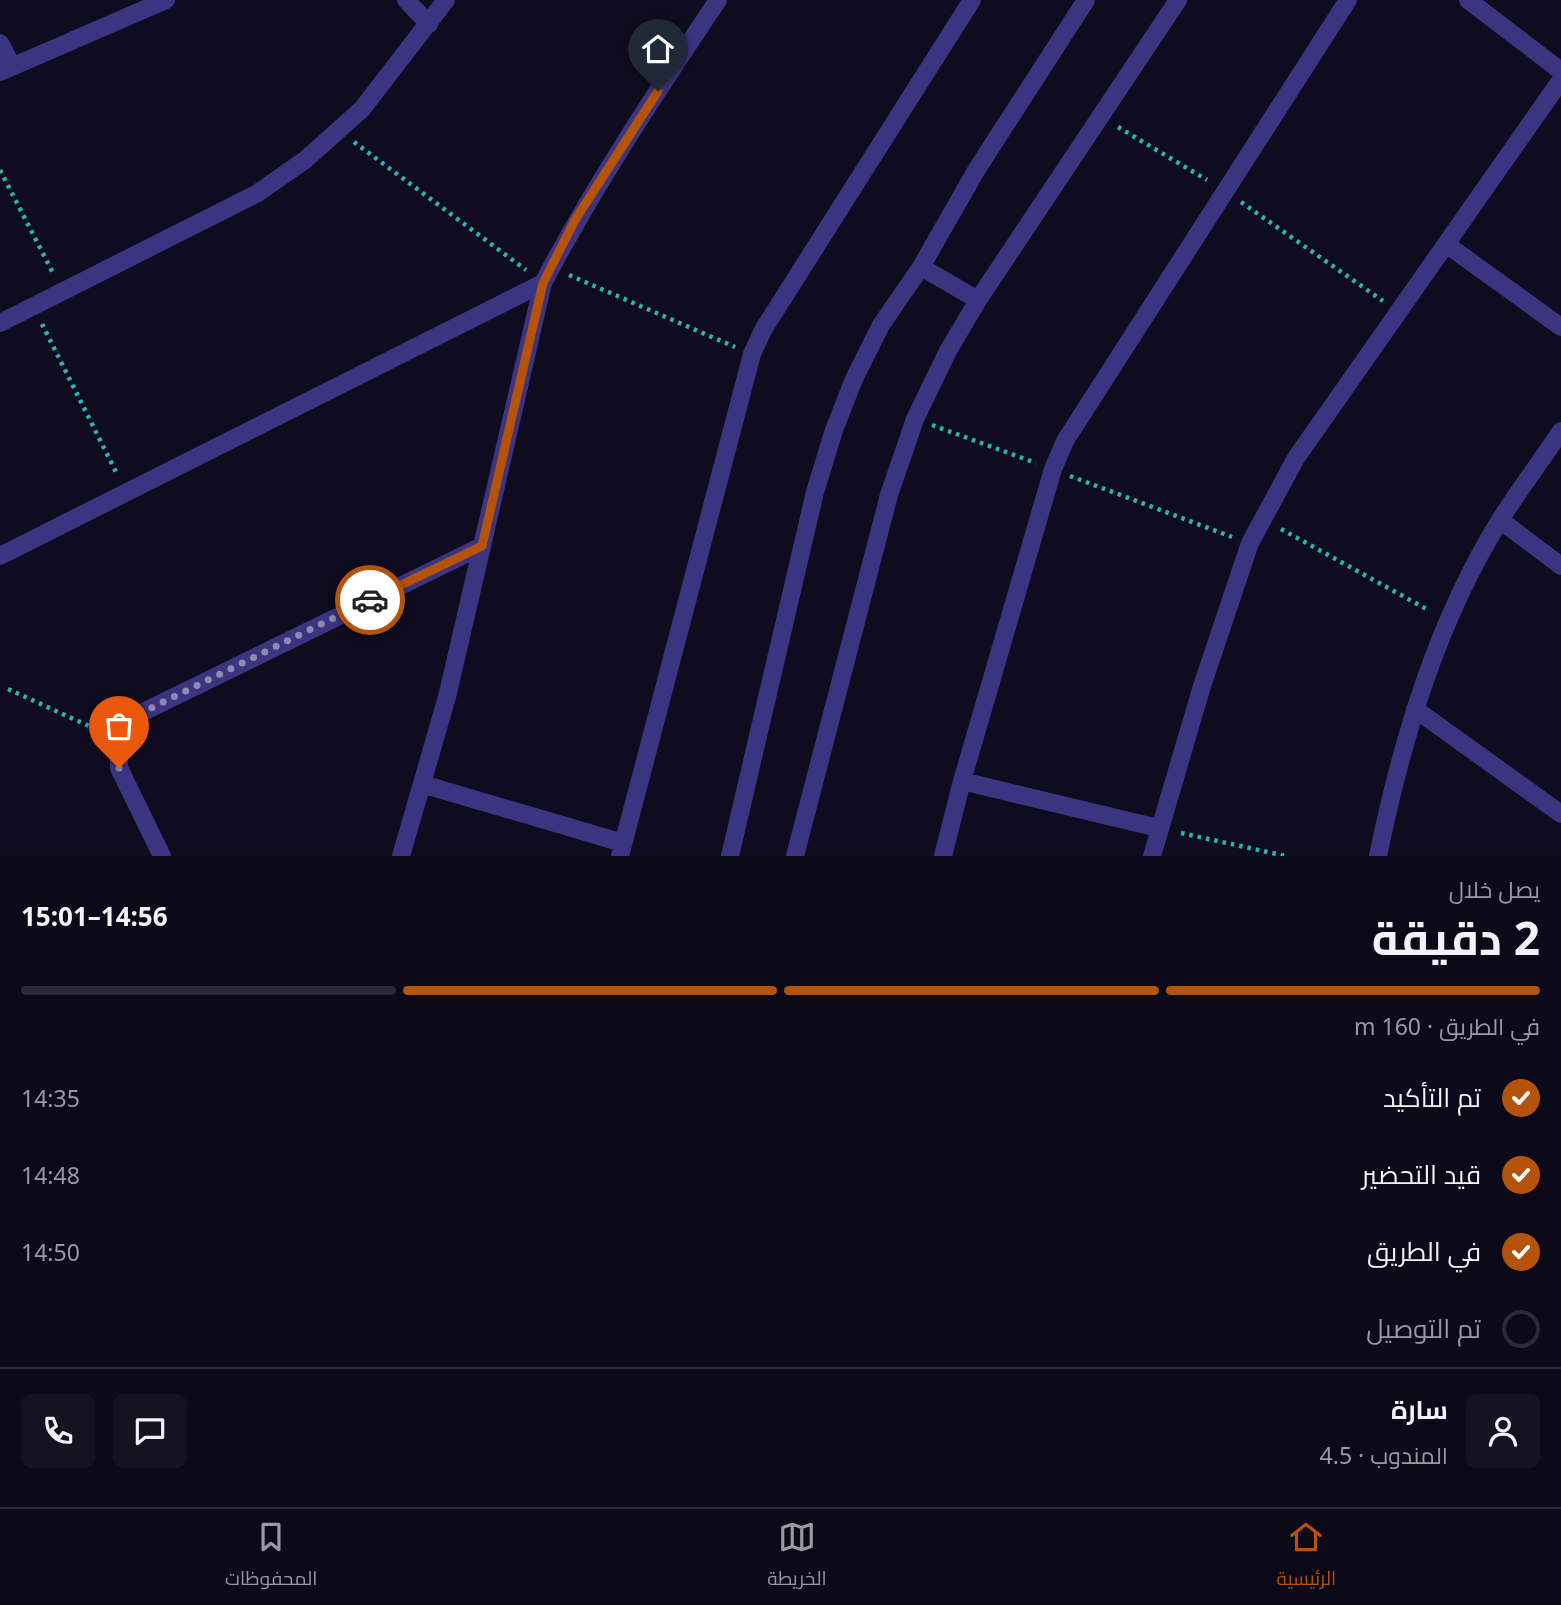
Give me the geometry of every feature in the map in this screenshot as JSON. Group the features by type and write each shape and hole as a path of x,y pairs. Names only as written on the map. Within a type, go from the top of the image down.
{"street":[{"path":"0,43 6,69 129,19 166,0"},
{"path":"406,0 429,24"},
{"path":"0,323 64,294 256,194 305,160 362,109 446,0"},
{"path":"401,856 447,697 547,275 613,159 718,0"},
{"path":"422,784 622,850 751,354 763,330 972,0"},
{"path":"730,856 815,492 834,430 881,325 921,267 977,170 1086,0"},
{"path":"795,856 872,556 915,419 948,351 978,300 1178,0"},
{"path":"943,856 962,781 1053,469 1079,414 1348,0"},
{"path":"1468,0 1561,71"},
{"path":"1152,856 1158,828 1250,543 1262,518 1296,458 1561,80"},
{"path":"1446,244 1561,327"},
{"path":"921,267 978,300"},
{"path":"0,556 547,275"},
{"path":"1378,856 1391,792 1415,709 1449,621 1500,520 1561,431"},
{"path":"1500,520 1561,566"},
{"path":"162,856 119,768 119,740 135,716 482,546"},
{"path":"1415,709 1561,814"},
{"path":"962,781 1158,828"}],"path":[{"path":"1101,117 1225,191 1398,311"},
{"path":"339,131 547,275 751,354"},
{"path":"0,170 64,294"},
{"path":"33,308 126,492"},
{"path":"915,419 1250,543"},
{"path":"1262,518 1449,621"},
{"path":"8,689 119,740"},
{"path":"1158,828 1286,856"}],"way so far":[{"path":"119,768 119,740 135,716 370,600"}],"route":[{"path":"370,600 482,546 511,424 524,353 543,283 575,220 658,91"}]}
